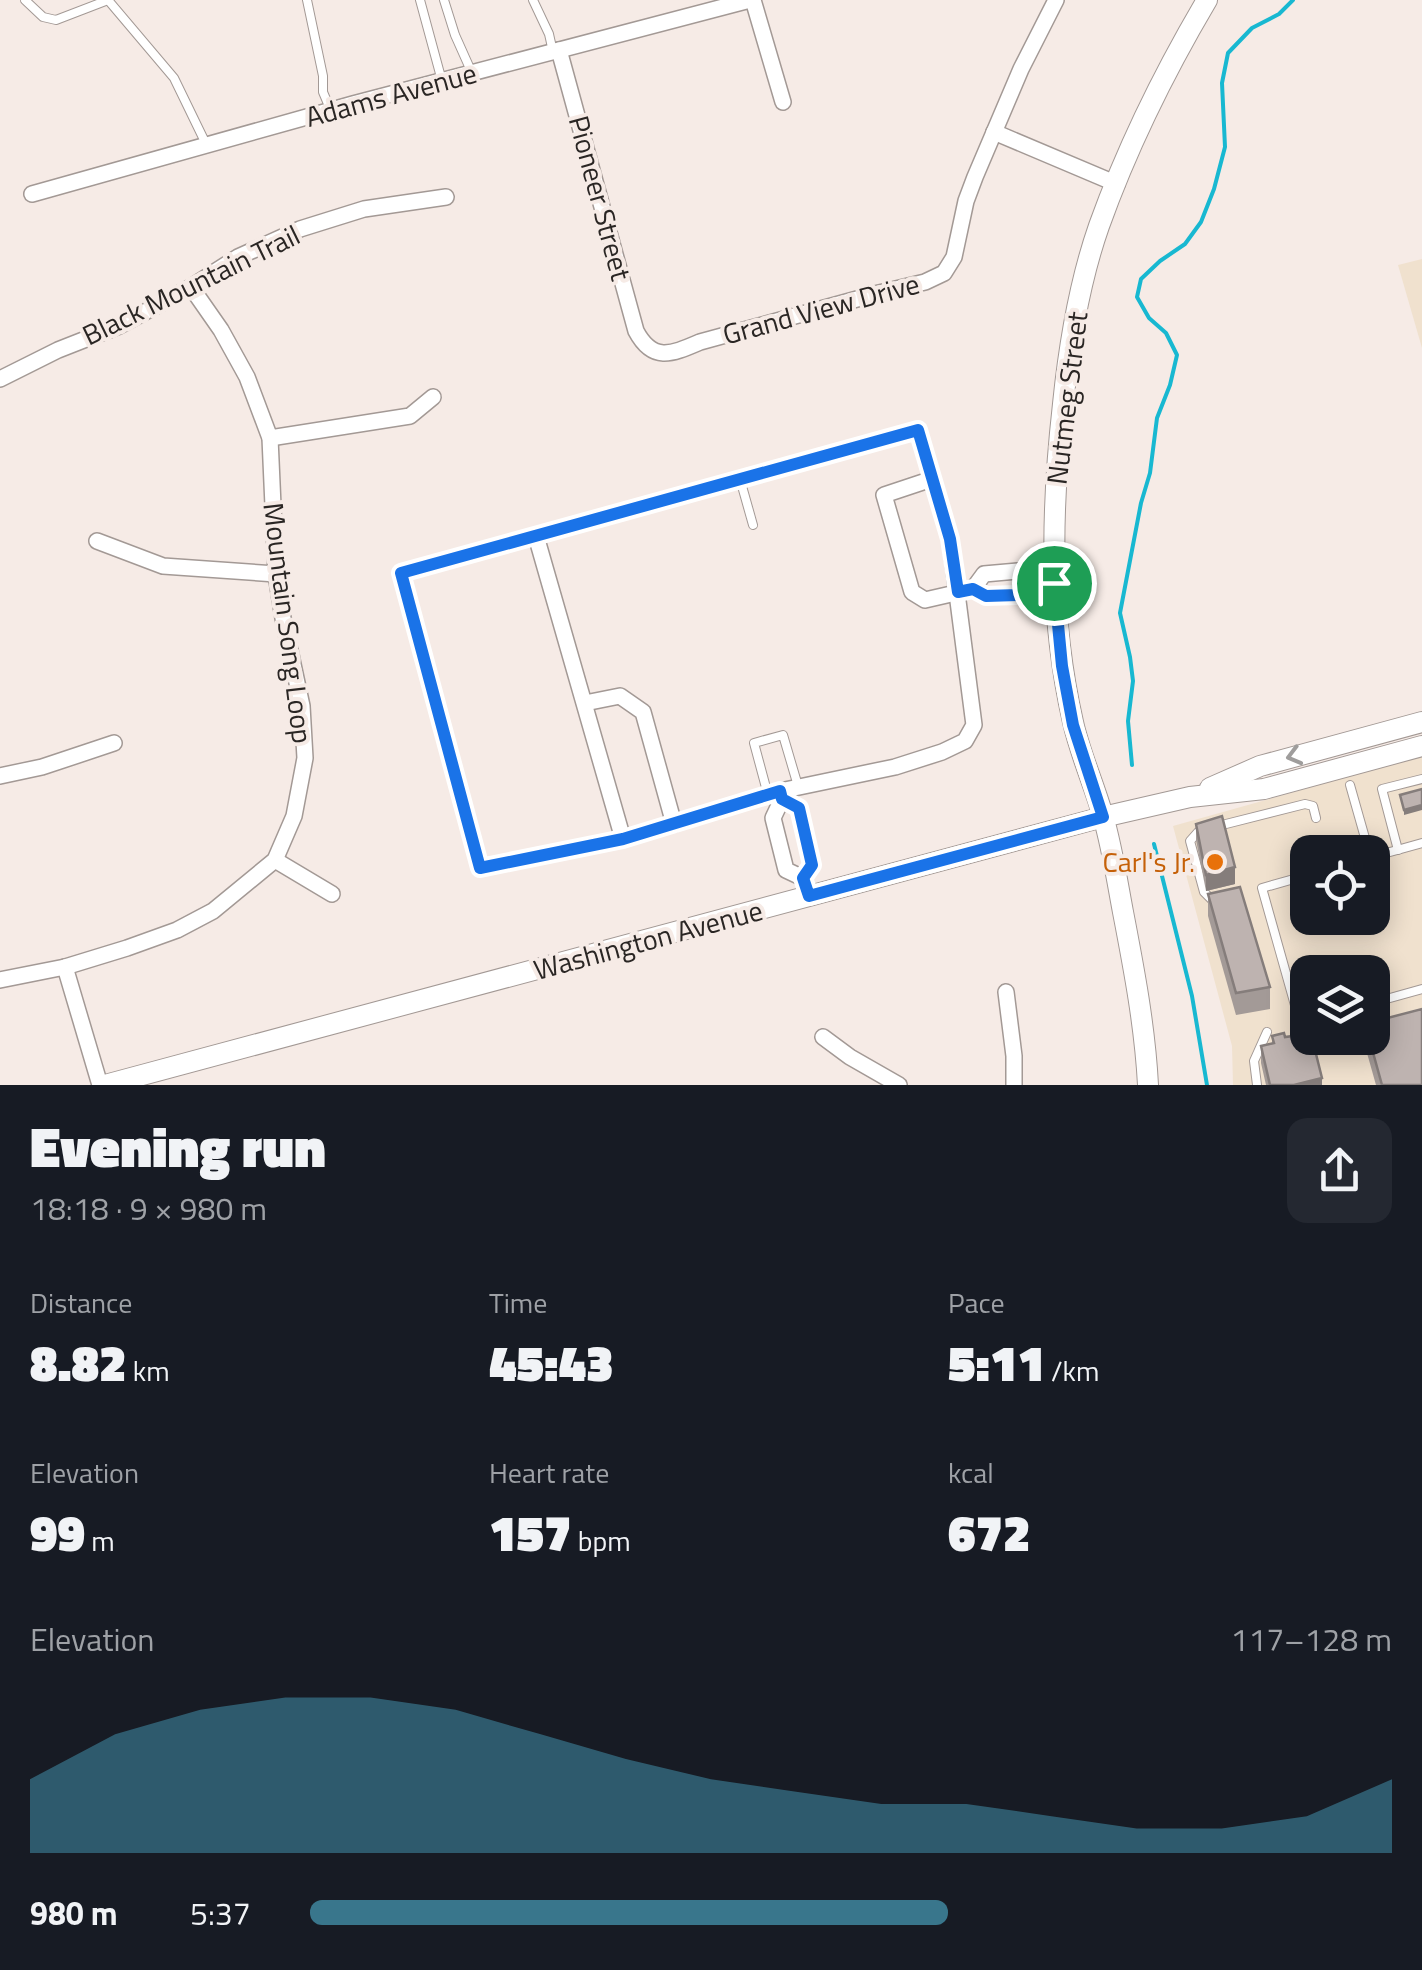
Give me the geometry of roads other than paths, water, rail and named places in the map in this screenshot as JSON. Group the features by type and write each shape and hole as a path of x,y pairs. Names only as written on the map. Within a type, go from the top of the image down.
{"main road":[{"name":"Nutmeg Street","path":"1148,1085 1134,972 1103,817 1073,725 1062,666 1053,551 1056,460 1081,290 1099,228 1131,149 1207,0"},
{"name":"Washington Avenue","path":"1190,797 1260,766 1422,722"},
{"path":"1348,776 1348,756 1422,730"},
{"name":"Washington Avenue","path":"103,1085 806,887 1190,797 1348,776 1422,746"}],"street":[{"name":"Adams Avenue","path":"32,194 751,0"},
{"path":"751,0 783,102"},
{"name":"Grand View Drive","path":"643,346 658,354 676,352 700,342 925,282 944,273 954,257 966,201 994,132 1056,0"},
{"name":"Pioneer Street","path":"556,51 643,346"},
{"path":"994,132 1117,184"},
{"name":"Black Mountain Trail","path":"0,379 119,326 238,257 300,230 364,209 446,197"},
{"name":"Mountain Song Loop","path":"5,979 66,967 177,930 213,911 275,860 294,816 305,758 302,706 276,574 270,438 247,378 221,330 191,287"},
{"path":"270,438 410,416 434,398"},
{"path":"918,430 966,591 974,725 965,741 895,766 798,786 623,839 480,868 401,573 740,479 918,430"},
{"path":"932,480 884,495 912,592 926,600 966,591 986,596 1018,595 1031,584 1054,583"},
{"path":"536,536 623,839"},
{"path":"96,541 163,566 276,574"},
{"path":"966,591 984,574 1001,572 1018,571 1031,584"},
{"path":"1001,572 1002,596"},
{"path":"584,703 620,696 643,712 674,824"},
{"path":"0,776 42,767 114,742"},
{"path":"777,795 799,808 812,865 806,887 786,870 773,818 777,795"},
{"path":"776,830 802,824"},
{"path":"275,860 332,894"},
{"path":"66,967 103,1085"},
{"path":"1006,992 1014,1085"},
{"path":"823,1037 899,1085"}],"lane":[{"path":"25,0 43,16 56,20 108,0 174,78 206,146"},
{"path":"307,0 323,76 322,92 331,111"},
{"path":"420,0 442,81"},
{"path":"444,0 472,73"},
{"path":"533,0 556,51"},
{"path":"740,479 753,524"},
{"path":"777,795 754,743 783,735 798,786"},
{"path":"1348,776 1364,835"},
{"path":"1398,850 1382,789 1422,780"},
{"path":"1225,898 1212,902 1204,892 1190,842 1198,832 1305,804 1313,806 1316,818"},
{"path":"1390,851 1422,844"},
{"path":"1290,880 1262,888 1290,988"},
{"path":"1390,998 1422,989"},
{"path":"1257,1085 1254,1061 1268,1032"}],"waterway":[{"path":"1132,765 1128,721 1133,681 1120,613 1150,473 1157,418 1177,355 1166,333 1149,318 1137,297 1141,279 1185,244 1201,222 1214,189 1225,147 1222,83 1228,53 1252,28 1279,14 1293,0"},
{"path":"1154,844 1192,996 1207,1085"}],"place":[{"name":"Carl's Jr.","path":"1215,862"}]}
